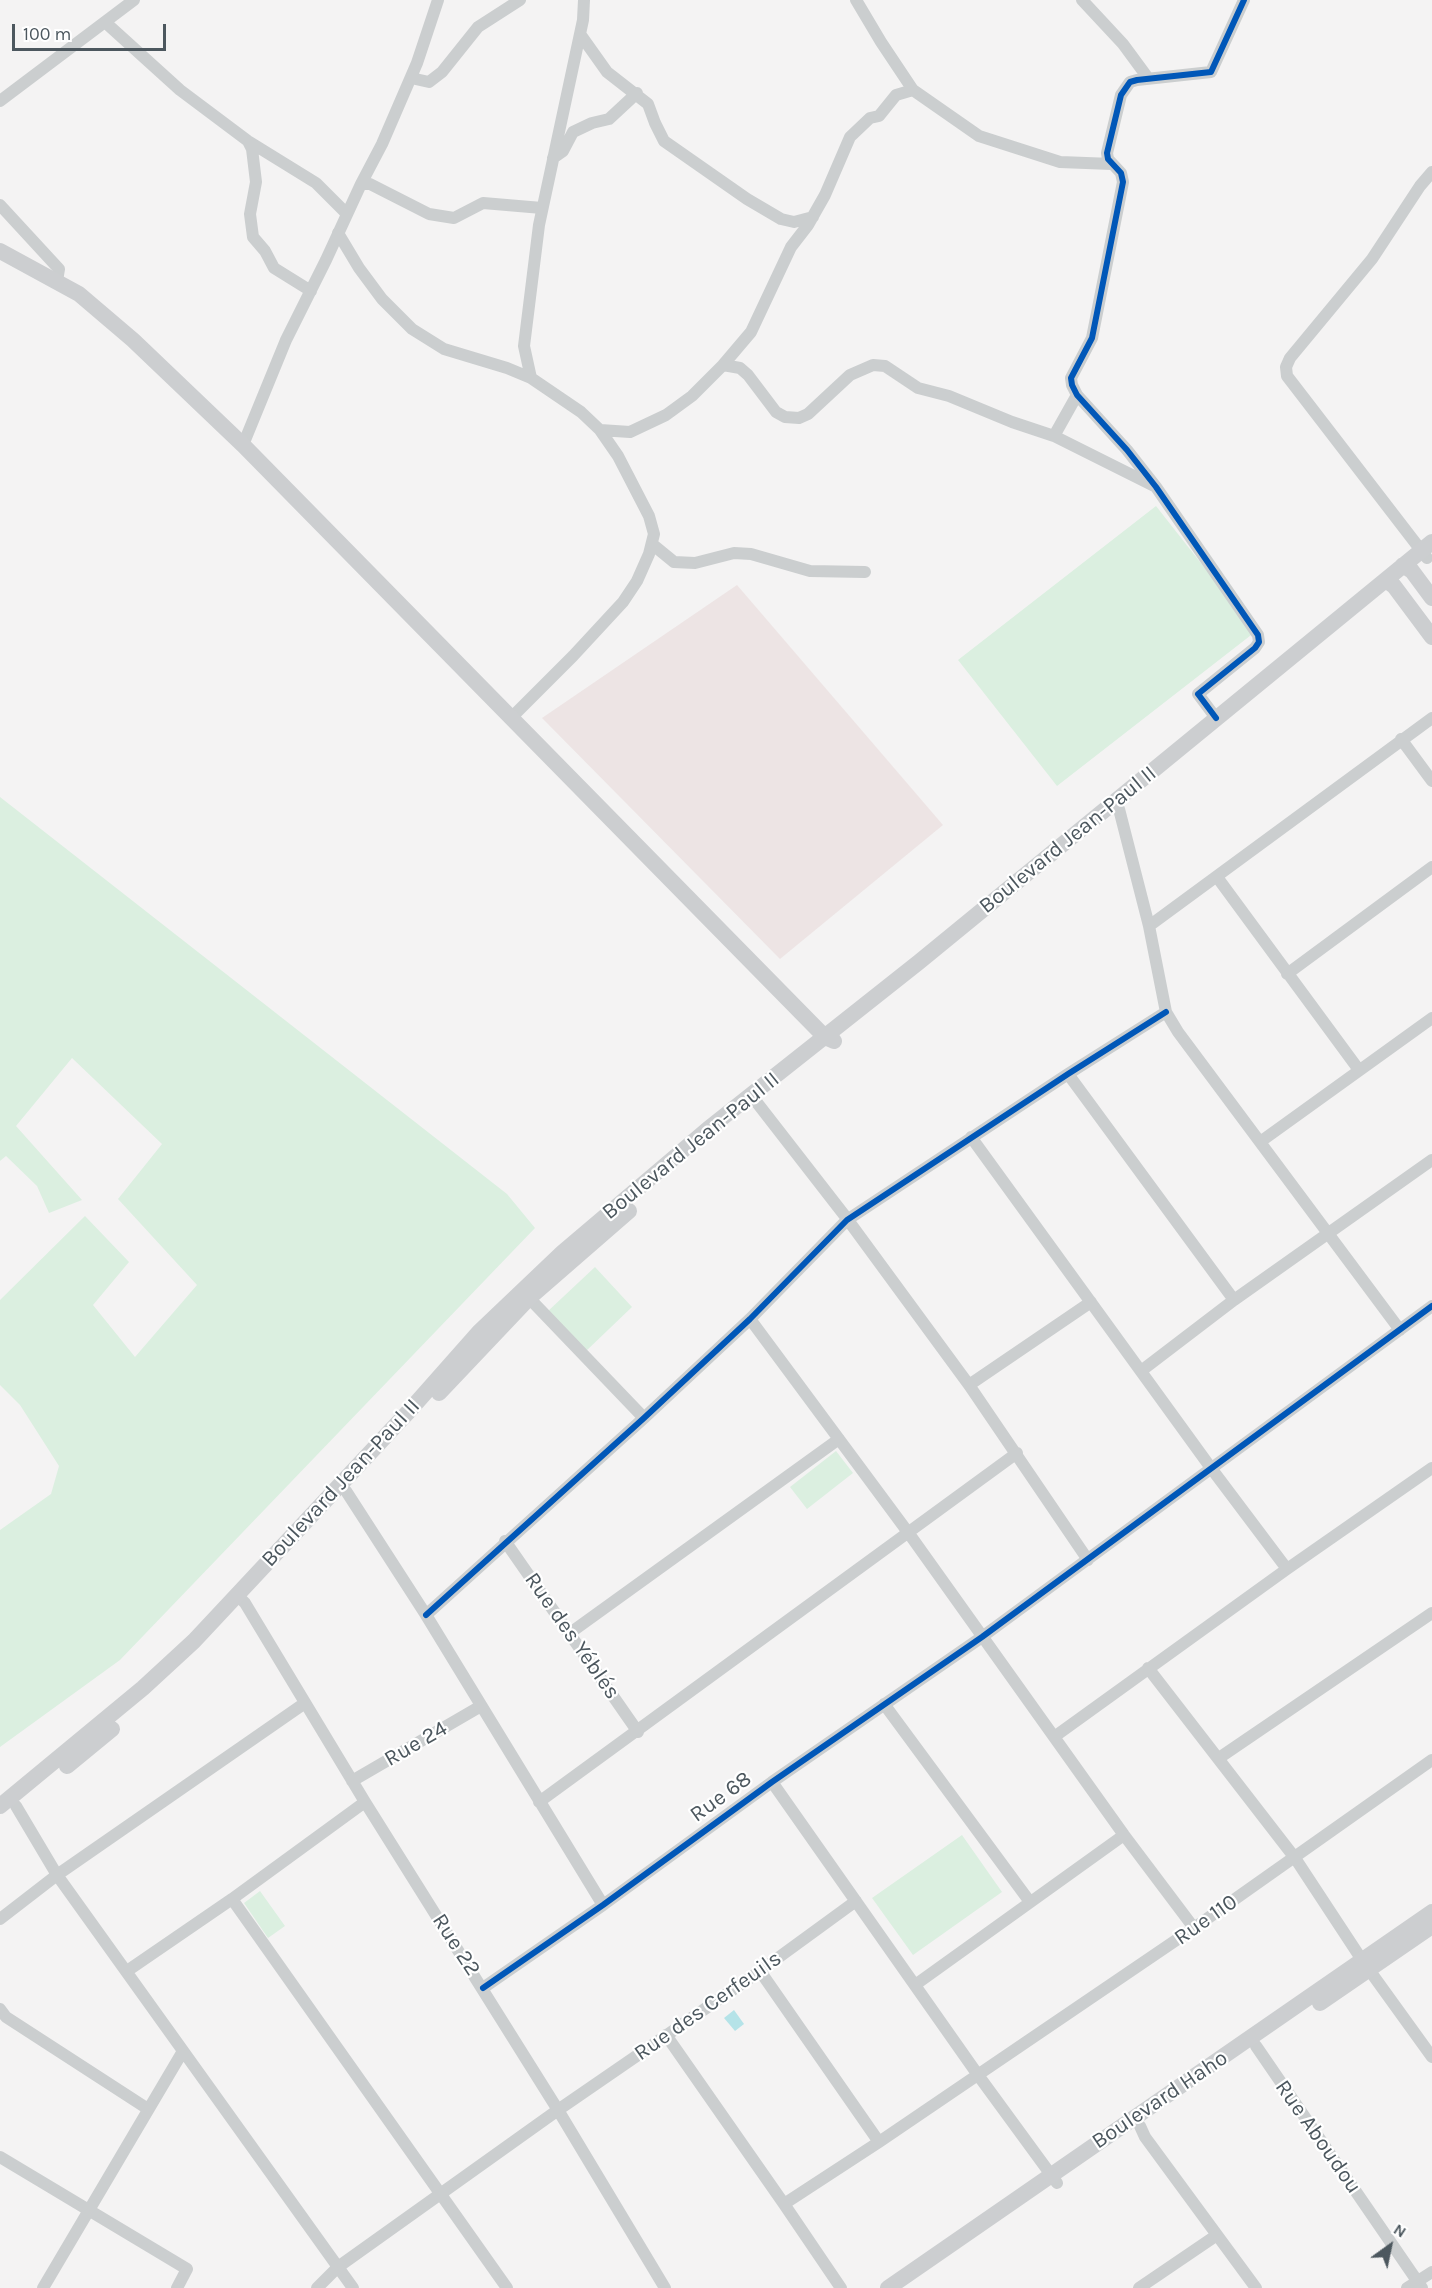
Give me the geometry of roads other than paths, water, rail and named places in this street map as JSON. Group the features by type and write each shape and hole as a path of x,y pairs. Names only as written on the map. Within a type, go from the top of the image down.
{"main road":[{"path":"0,251 79,294 243,445 348,554 829,1039"},
{"name":"Boulevard Jean-Paul II","path":"241,1599 529,1299 754,1098 1119,809 1428,551"},
{"path":"1408,568 1432,598"},
{"name":"Boulevard Jean-Paul II","path":"829,1039 1216,718 1390,583"},
{"path":"1390,583 1432,637"},
{"name":"Boulevard Jean-Paul II","path":"0,1818 8,1806 88,1750 156,1691 479,1332 562,1252 708,1129 754,1098"},
{"name":"Boulevard Haho","path":"907,2288 1054,2179 1140,2126 1256,2046 1366,1965 1432,1912"},
{"name":"Boulevard Haho","path":"888,2288 1054,2179 1366,1965 1432,1926"}],"street":[{"path":"0,101 135,0"},
{"path":"243,445 286,340 360,184 382,144 411,78 438,0"},
{"path":"411,78 429,82 436,77 478,27 520,0"},
{"path":"531,378 524,346 542,208 580,34 584,0"},
{"path":"856,0 886,51 913,90 979,136 1060,162 1112,164"},
{"path":"1082,0 1123,44 1148,78"},
{"path":"1216,718 1198,694 1256,648 1259,642 1258,635 1156,487 1127,450 1077,395 1071,378 1092,338 1123,182 1121,173 1112,164 1107,153 1121,95 1130,82 1211,72 1244,0"},
{"path":"106,23 180,90 248,141 316,183 346,214"},
{"path":"580,34 607,72 637,93 648,104 664,141 747,199 781,219 794,222 813,217"},
{"path":"600,430 630,432 666,415 692,396 723,365 751,332 791,247 813,217 850,137 870,118 879,116 896,95 913,90"},
{"path":"553,158 563,151 573,132 592,123 609,119 637,93"},
{"path":"248,141 252,149 256,182 250,214 254,237 274,268 311,291"},
{"path":"1428,551 1287,376 1286,367 1290,358 1372,259 1420,186 1432,172"},
{"path":"360,184 370,184 429,214 454,218 483,203 542,208"},
{"path":"0,205 59,269 57,282"},
{"path":"338,233 359,268 382,299 412,329 444,349 507,368 531,378 581,412 600,430 618,456 649,516 654,534 649,554 637,581 623,602 512,717"},
{"path":"723,365 740,369 748,375 776,412 785,417 808,414 850,375 873,365 885,366 918,388 949,396 1012,422 1054,436 1156,487"},
{"path":"1054,436 1077,395"},
{"path":"618,456 630,432"},
{"path":"651,544 674,562 695,563 734,553 751,554 810,571 865,572"},
{"path":"1149,926 1432,718"},
{"path":"1401,739 1432,781"},
{"path":"1119,809 1149,926 1166,1012 1178,1032 1400,1330"},
{"path":"1287,974 1432,867"},
{"path":"1217,877 1359,1070"},
{"path":"426,1615 750,1319 847,1220 1166,1012"},
{"path":"1260,1142 1432,1018"},
{"path":"1068,1074 1234,1300"},
{"path":"754,1098 969,1385 1088,1560"},
{"path":"971,1137 1287,1569"},
{"path":"1141,1371 1234,1300 1432,1160"},
{"path":"529,1299 644,1418"},
{"path":"969,1385 1090,1302"},
{"name":"Rue 68","path":"483,1988 603,1905 772,1782 982,1637 1432,1306"},
{"path":"750,1319 1194,1928"},
{"path":"570,1633 839,1439"},
{"path":"539,1802 638,1732 1017,1453"},
{"path":"1054,1737 1432,1468"},
{"path":"346,1491 426,1615 603,1905"},
{"name":"Rue des Yéblés","path":"505,1541 638,1732"},
{"name":"Rue 22","path":"241,1599 364,1802 483,1988 665,2288"},
{"path":"1219,1758 1432,1612"},
{"path":"1148,1668 1295,1858 1366,1965 1432,2057"},
{"path":"0,1919 57,1875 304,1703"},
{"path":"884,1704 1030,1902"},
{"name":"Rue 24","path":"352,1781 481,1706"},
{"name":"Rue 110","path":"784,2204 1194,1928 1432,1760"},
{"path":"772,1782 1054,2179"},
{"path":"127,1971 232,1899 364,1802"},
{"path":"8,1806 353,2288"},
{"path":"915,1985 1124,1834"},
{"path":"232,1899 507,2288"},
{"name":"Rue des Cerfeuils","path":"317,2288 338,2267 856,1901"},
{"path":"760,1971 879,2142"},
{"path":"2,2016 148,2109"},
{"path":"666,2036 841,2288"},
{"name":"Rue Aboudou","path":"1256,2046 1416,2286"},
{"path":"43,2288 183,2051"},
{"path":"1140,2126 1145,2137 1257,2288"},
{"path":"0,2157 187,2269 177,2288"},
{"path":"1139,2288 1217,2235"},
{"path":"1416,2286 1432,2272"}],"water":[{"path":"734,2010 744,2024 735,2031 724,2018"}]}
